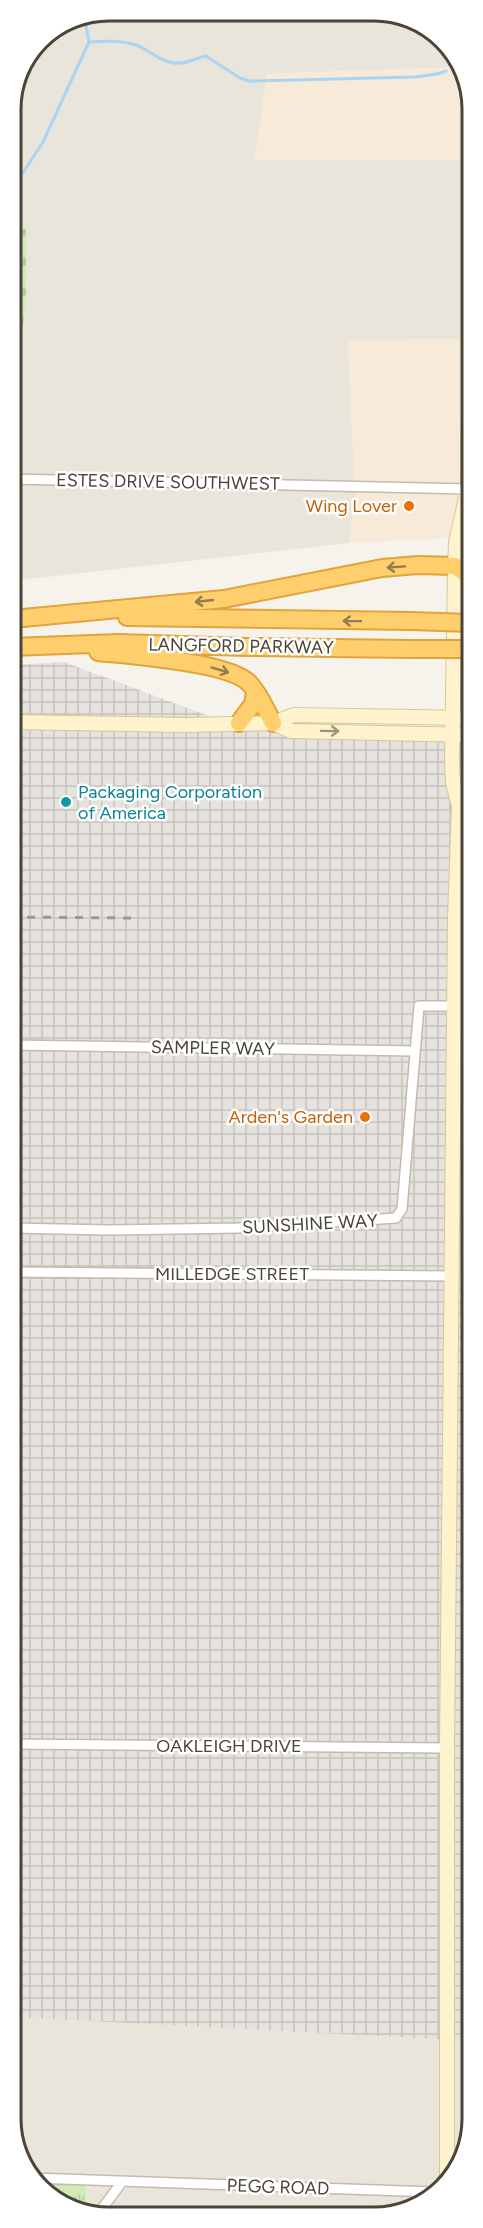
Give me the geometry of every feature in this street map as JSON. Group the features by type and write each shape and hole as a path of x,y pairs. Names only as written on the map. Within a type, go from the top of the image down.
{"highway":[{"path":"21,619 224,599 382,568 418,565 462,574"},
{"name":"LANGFORD PARKWAY","path":"21,619 96,617 462,622"},
{"name":"LANGFORD PARKWAY","path":"21,646 120,643 462,649"},
{"path":"38,645 213,667 240,676 249,683 273,723"},
{"path":"239,723 253,704 255,692"}],"main road":[{"path":"462,516 456,542 462,569"},
{"path":"447,2167 447,1748 459,806 453,783 452,716 462,587"},
{"path":"21,722 186,725 273,723 294,715 462,716"},
{"path":"273,723 291,730 462,736"},
{"path":"459,806 462,800"}],"street":[{"name":"ESTES DRIVE SOUTHWEST","path":"21,479 462,489"},
{"name":"SUNSHINE WAY","path":"21,1228 109,1230 238,1228 396,1218 402,1209 419,1006 455,1006"},
{"name":"SAMPLER WAY","path":"21,1045 416,1051"},
{"name":"MILLEDGE STREET","path":"21,1272 452,1276"},
{"name":"OAKLEIGH DRIVE","path":"21,1744 447,1748"},
{"name":"PEGG ROAD","path":"45,2179 423,2192"},
{"path":"104,2206 122,2182"}],"shaded area":[{"path":"109,21 374,21 391,23 413,30 436,47 451,67 267,74 255,160 462,160 462,339 348,340 355,494 349,543 21,580 21,349 26,297 26,229 21,229 21,103 24,86 30,70 51,43 81,26"},
{"path":"451,67 461,98 462,160 255,160 267,74"},
{"path":"462,339 462,537 349,543 355,494 348,340"},
{"path":"64,662 244,729 462,733 462,2040 21,2018 21,664"},
{"path":"21,2018 462,2040 462,2125 455,2153 440,2177 427,2189 397,2204 374,2207 109,2207 88,2204 84,2179 40,2173 28,2153 21,2119"}],"green space":[{"path":"21,229 26,229 26,297 21,349"},
{"path":"40,2173 84,2179 87,2204 65,2195"}],"waterway":[{"path":"21,176 43,142 89,42 86,25"},
{"path":"89,42 130,43 174,63 206,56 240,78 249,81 415,77 446,71"}],"railway":[{"path":"21,917 134,918"}],"place":[{"name":"Wing Lover","path":"409,506"},
{"name":"Packaging Corporation of America","path":"66,802"},
{"name":"Arden's Garden","path":"365,1117"}]}
